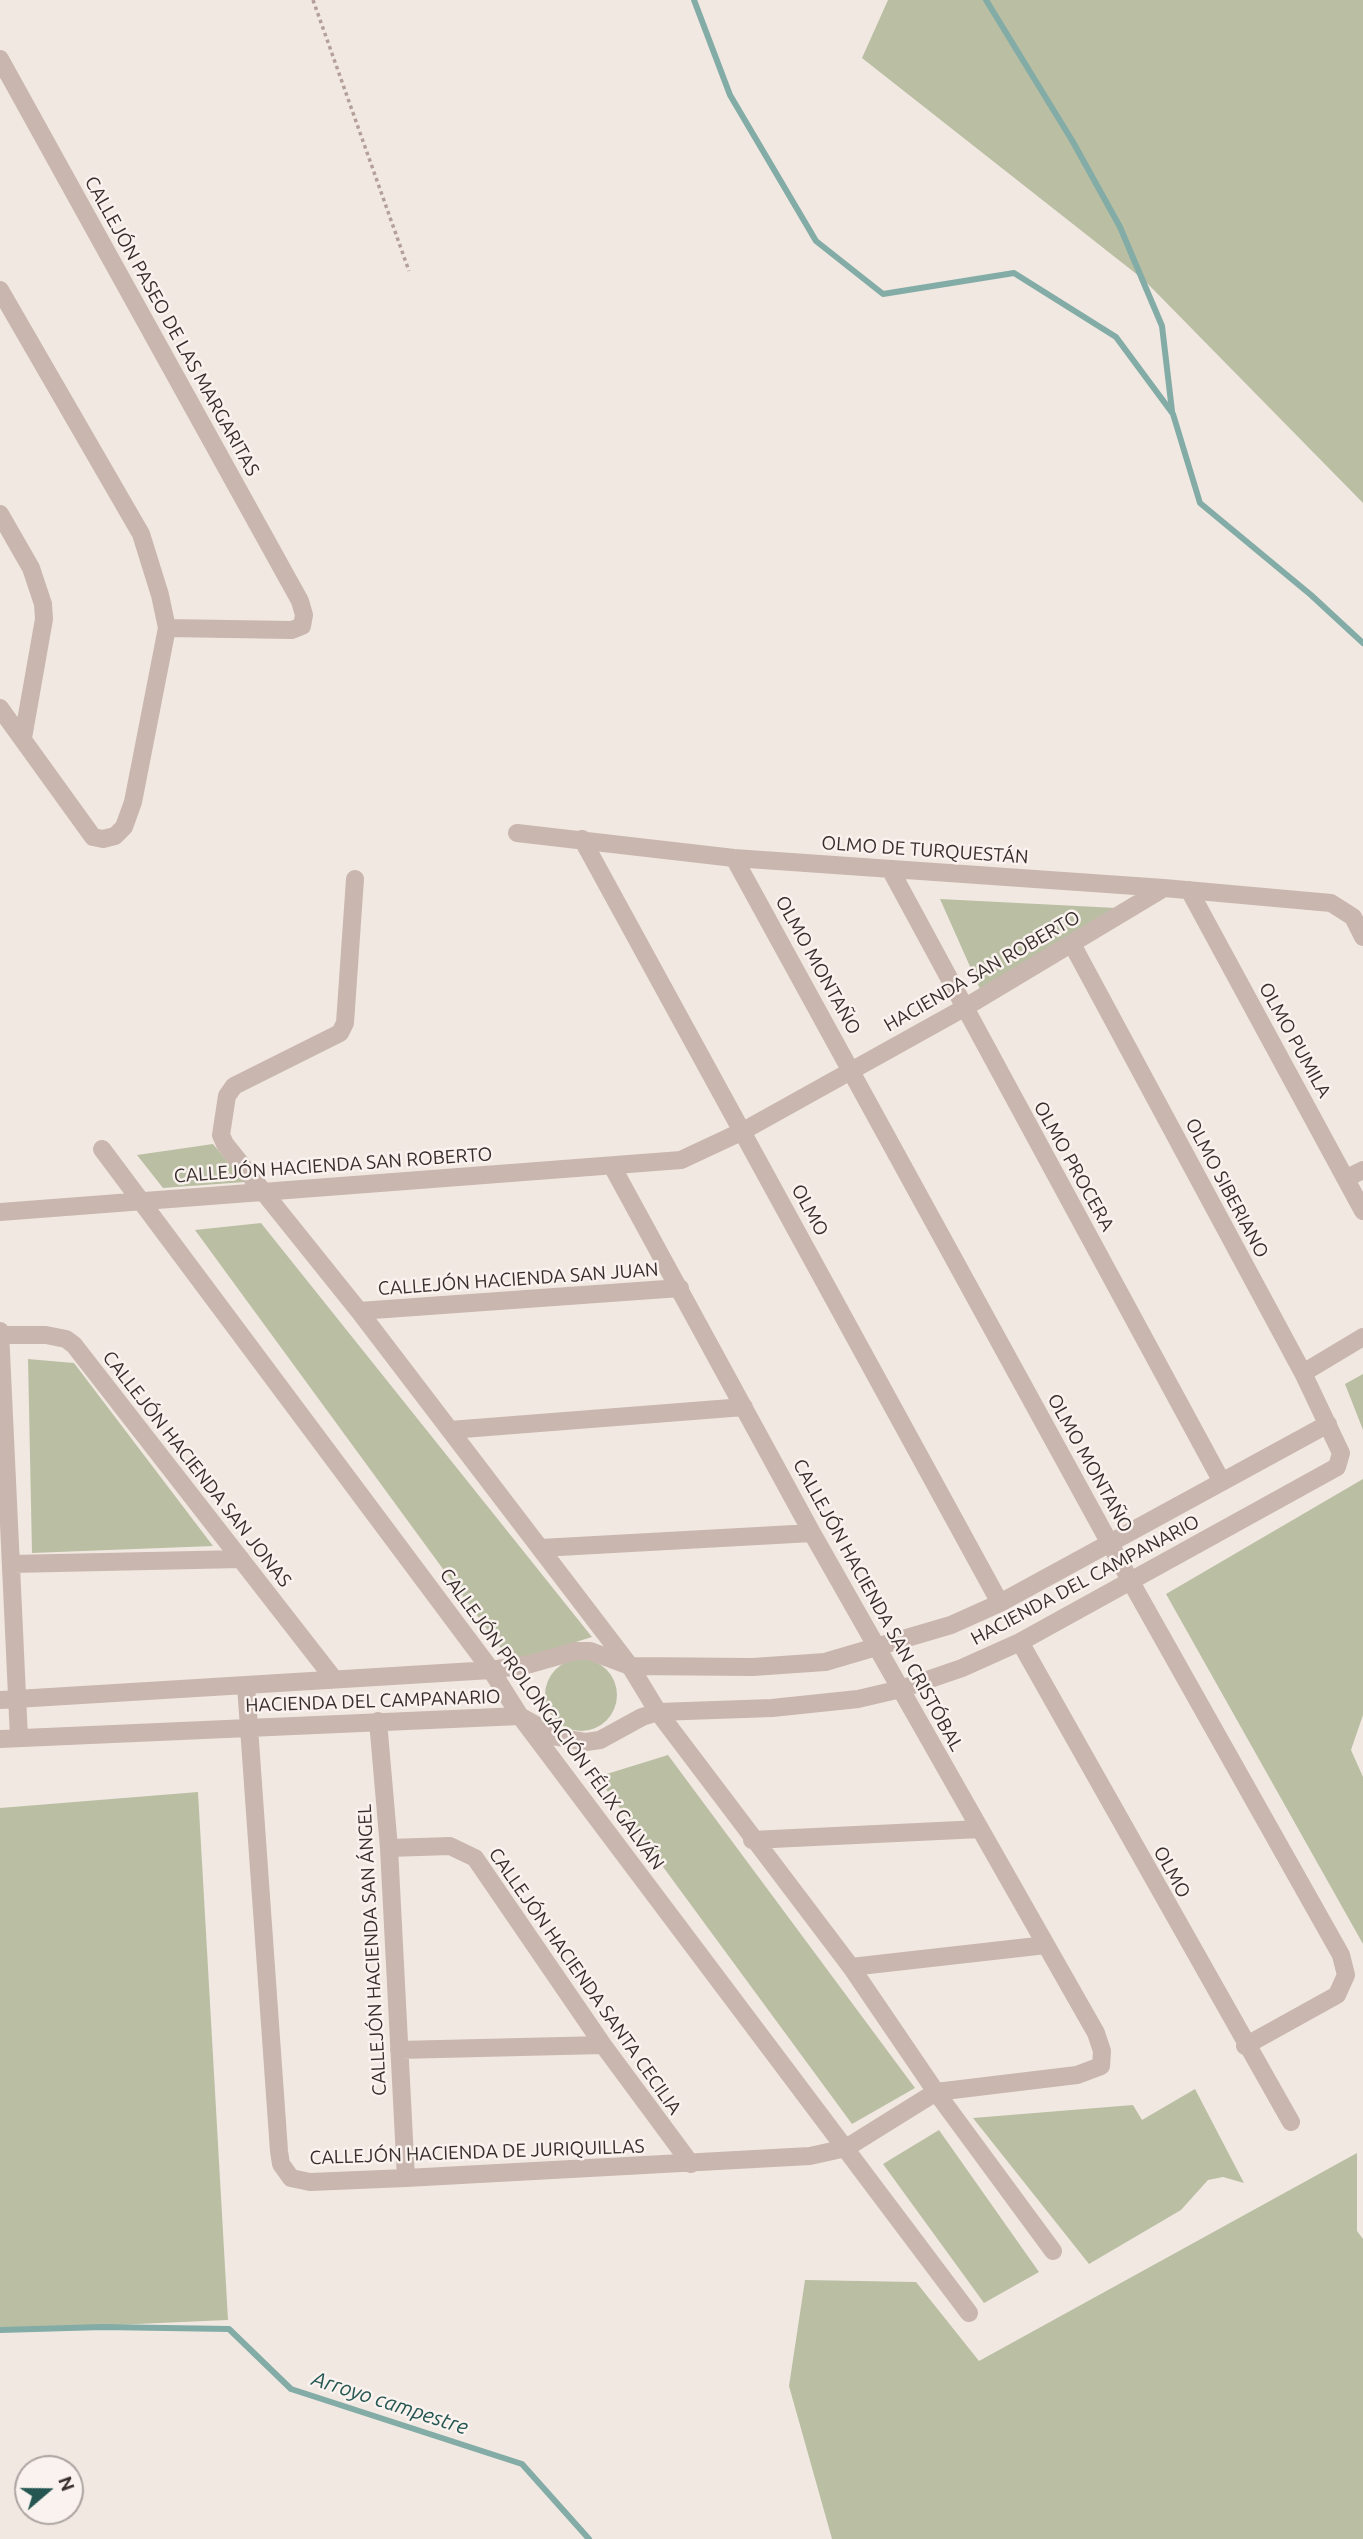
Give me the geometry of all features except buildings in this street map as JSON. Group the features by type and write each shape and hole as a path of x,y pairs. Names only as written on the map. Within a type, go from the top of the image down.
{"street":[{"name":"CALLEJÓN PASEO DE LAS MARGARITAS","path":"0,59 300,601 304,615 302,626 292,631 167,628"},
{"path":"0,290 141,534 152,562 167,628 133,802 128,820 115,836 103,839 93,837 0,708"},
{"path":"0,514 31,568 43,604 44,619 23,738"},
{"name":"OLMO DE TURQUESTÁN","path":"517,833 734,858 1164,888 1331,903 1353,917 1363,937"},
{"name":"OLMO","path":"582,839 1000,1603"},
{"name":"OLMO MONTAÑO","path":"734,858 1131,1582 1320,1914 1345,1966 1345,1983 1337,1995 1245,2046"},
{"name":"OLMO PROCERA","path":"890,869 1222,1482"},
{"path":"355,879 345,1023 340,1033 234,1086 227,1096 221,1135 225,1144 359,1311 541,1548 630,1667 658,1712 752,1840 851,1967 936,2092 1053,2251"},
{"name":"HACIENDA SAN ROBERTO","path":"669,1162 699,1153 743,1131 964,1008 1164,888"},
{"name":"OLMO PUMILA","path":"1189,890 1355,1174 1363,1211"},
{"name":"OLMO SIBERIANO","path":"1072,944 1303,1373 1341,1453"},
{"name":"CALLEJÓN PROLONGACIÓN FÉLIX GALVÁN","path":"102,1149 491,1670 520,1716 969,2313"},
{"name":"CALLEJÓN HACIENDA SAN ROBERTO","path":"0,1212 138,1199 669,1162"},
{"name":"CALLEJÓN HACIENDA SAN CRISTÓBAL","path":"612,1166 812,1533 1100,2042 1101,2066 1077,2075 936,2092"},
{"name":"CALLEJÓN HACIENDA SAN JUAN","path":"359,1311 680,1288"},
{"path":"0,1333 11,1564 9,1700 19,1738"},
{"name":"CALLEJÓN HACIENDA SAN JONAS","path":"0,1333 46,1335 66,1339 74,1345 334,1679"},
{"path":"1303,1373 1363,1337"},
{"path":"450,1430 744,1407"},
{"name":"HACIENDA DEL CAMPANARIO","path":"9,1700 491,1670 530,1664 576,1651 590,1651 630,1667 807,1664 878,1648 951,1625 1000,1603 1328,1424"},
{"name":"HACIENDA DEL CAMPANARIO","path":"0,1739 520,1716 557,1737 586,1742 600,1740 642,1717 658,1712 838,1703 901,1689 962,1668 1020,1642 1336,1467 1341,1453"},
{"path":"541,1548 812,1533"},
{"path":"11,1564 242,1559"},
{"name":"OLMO","path":"1020,1642 1245,2046 1291,2122"},
{"name":"CALLEJÓN HACIENDA DE JURIQUILLAS","path":"246,1685 281,2164 291,2178 310,2182 406,2178 810,2156 846,2148 936,2092"},
{"name":"CALLEJÓN HACIENDA SAN ÁNGEL","path":"378,1721 389,1848 406,2178"},
{"path":"752,1840 980,1829"},
{"name":"CALLEJÓN HACIENDA SANTA CECILIA","path":"389,1848 450,1846 475,1858 603,2045 691,2164"},
{"path":"851,1967 1046,1945"},
{"path":"399,2050 603,2045"}],"path":[{"path":"313,0 409,271"}],"green space":[{"path":"888,0 1363,0 1363,503 1144,280 862,58"},
{"path":"940,899 1136,909 980,989"},
{"path":"213,1144 245,1182 163,1188 137,1155"},
{"path":"261,1223 592,1637 511,1662 195,1230"},
{"path":"28,1359 74,1363 213,1546 32,1553"},
{"path":"1363,1374 1363,1430 1345,1384"},
{"path":"1363,1479 1363,1715 1351,1750 1363,1777 1363,1944 1166,1594"},
{"path":"581,1659 601,1665 611,1675 617,1695 611,1715 601,1725 581,1731 561,1725 551,1715 545,1695 551,1675 561,1665"},
{"path":"668,1755 915,2088 852,2124 597,1777"},
{"path":"198,1792 228,2320 0,2330 0,1808"},
{"path":"1195,2089 1244,2183 1223,2177 1208,2180 1181,2210 1089,2264 973,2118 1133,2105 1142,2120"},
{"path":"939,2130 1039,2272 984,2303 883,2164"},
{"path":"1357,2153 1357,2231 1363,2239 1363,2539 832,2539 789,2386 805,2280 916,2282 979,2361"}],"waterway":[{"path":"694,0 730,95 816,241 883,294 1014,273 1116,337 1173,414 1200,503 1311,595 1363,643"},
{"path":"986,0 1073,142 1120,227 1162,326 1172,411"},
{"name":"Arroyo campestre","path":"0,2330 103,2327 229,2329 291,2389 522,2464 589,2539"}]}
